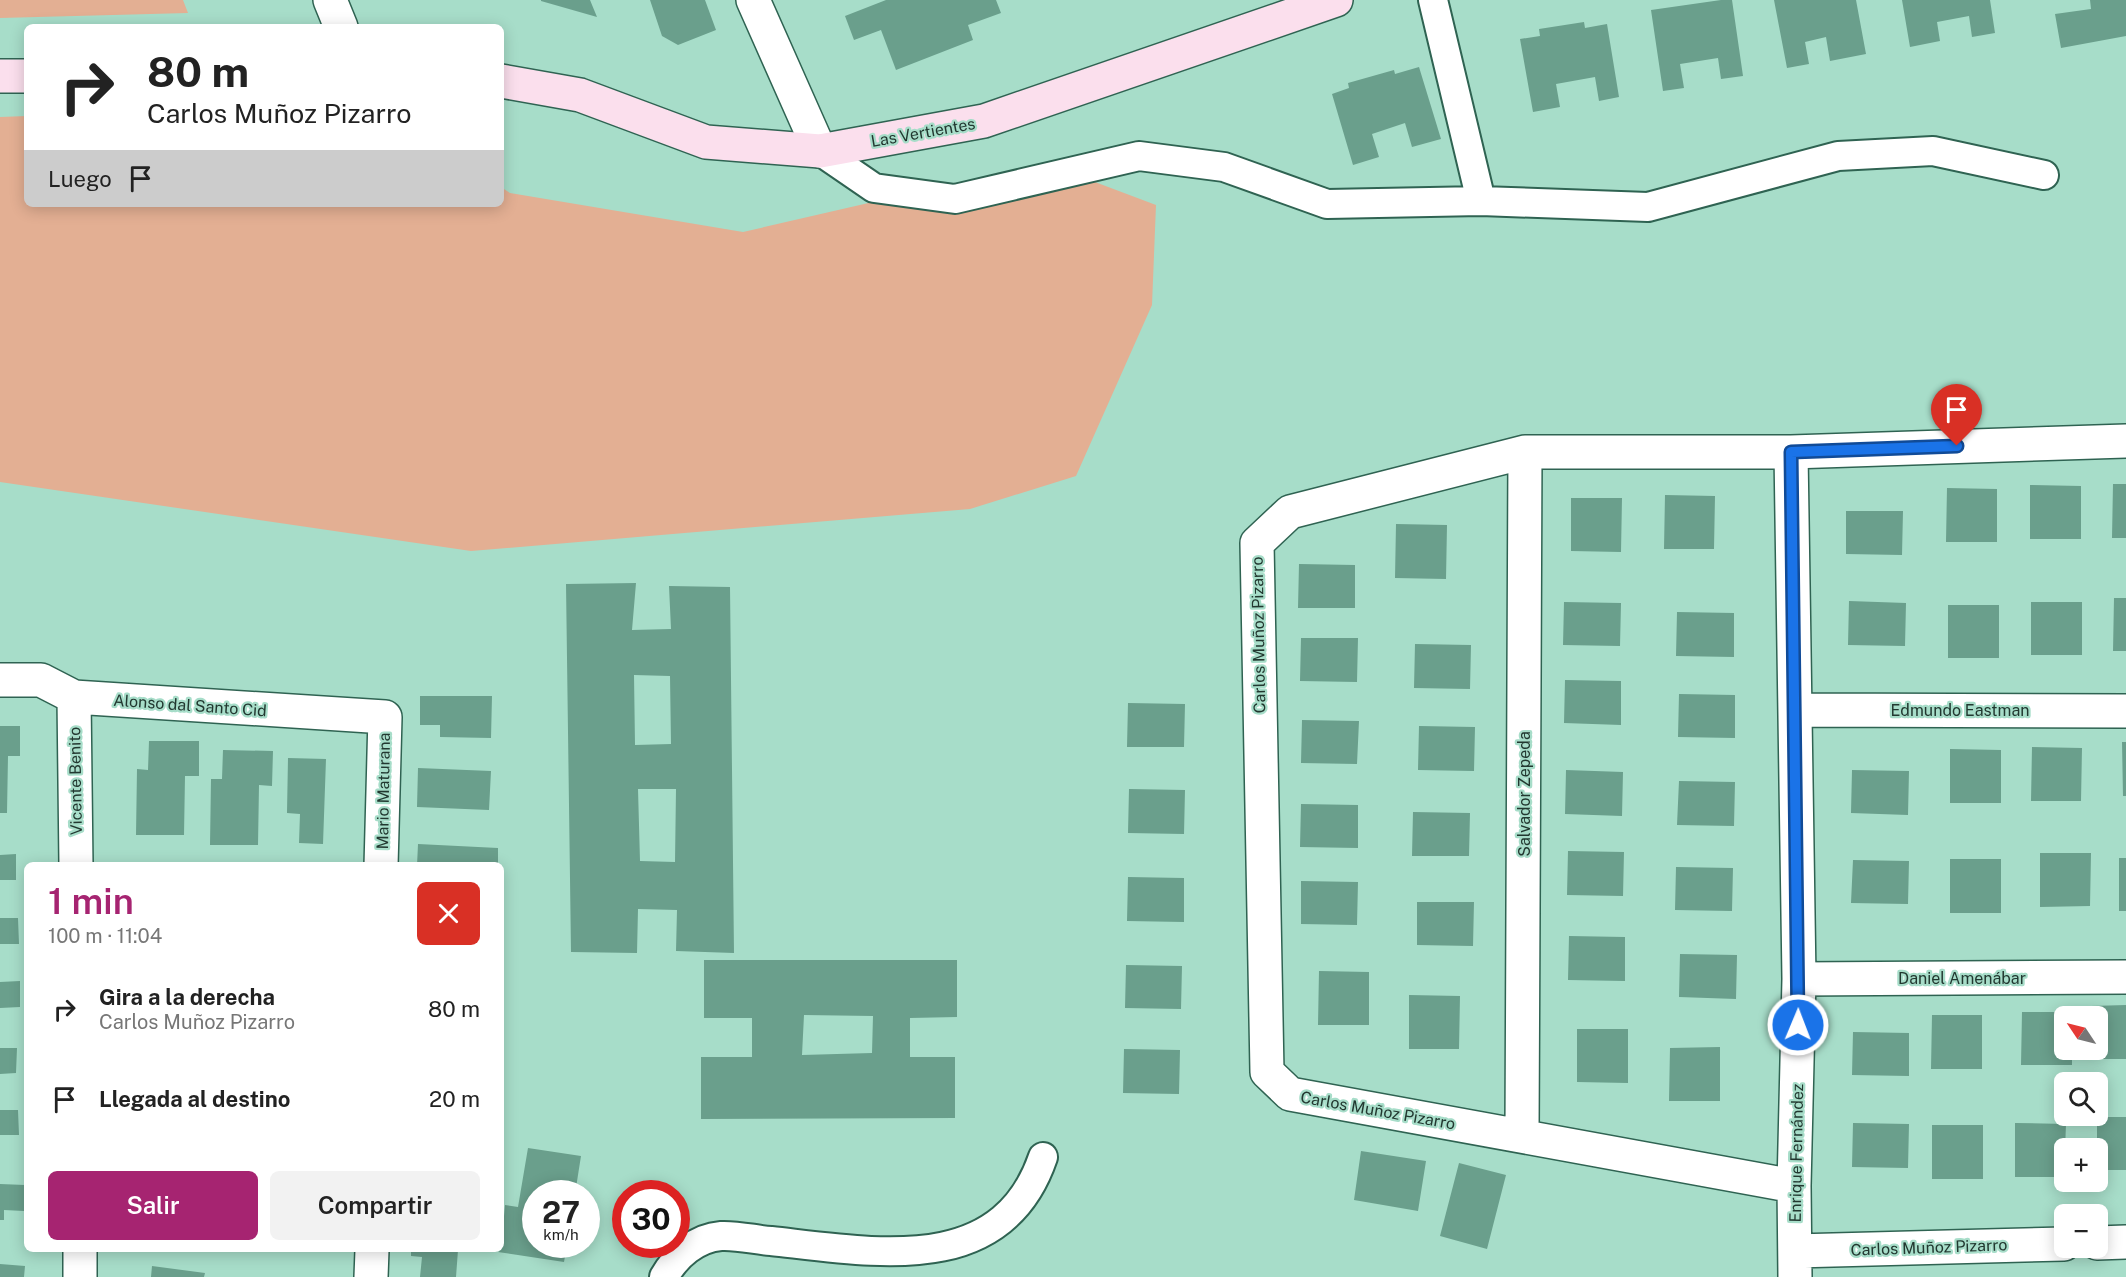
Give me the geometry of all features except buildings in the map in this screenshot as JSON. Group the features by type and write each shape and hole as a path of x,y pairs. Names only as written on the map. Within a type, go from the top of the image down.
{"street":[{"path":"330,0 340,24"},
{"name":"Las Vertientes","path":"504,82 579,95 706,142 820,151 984,121 1336,0"},
{"path":"760,2 820,151"},
{"path":"0,76 24,76"},
{"name":"Carlos Muñoz Pizarro","path":"1794,1186 1290,1094 1267,1072 1257,543 1290,512 1525,452 1791,452 2126,441"},
{"name":"Salvador Zepeda","path":"1522,1135 1525,452"},
{"name":"Enrique Fernández","path":"1791,452 1799,979 1794,1186 1795,1264"},
{"name":"Alonso dal Santo Cid","path":"0,680 41,680 74,697 385,717"},
{"name":"Vicente Benito","path":"74,697 76,862"},
{"name":"Edmundo Eastman","path":"1795,710 2126,711"},
{"name":"Mario Maturana","path":"381,862 385,717"},
{"name":"Daniel Amenábar","path":"1799,979 2126,977"},
{"path":"2108,1243 2126,1242"},
{"name":"Carlos Muñoz Pizarro","path":"1795,1264 2054,1245"},
{"path":"80,1252 80,1277"},
{"path":"371,1277 372,1252"}],"lane":[{"path":"1433,0 1482,201"},
{"path":"820,151 874,189 955,199 1139,156 1224,167 1327,204 1482,201 1648,207 1838,156 1933,151 2044,175"},
{"path":"664,1277 673,1262 686,1250 722,1236 934,1256 954,1252 992,1234 1010,1218 1036,1179 1043,1157"}],"shaded area":[{"path":"0,0 183,0 188,13 0,18"},
{"path":"24,116 24,207 504,207 504,189 510,193 743,232 912,193 1071,173 1156,205 1152,305 1076,476 970,509 471,551 0,482 0,117"}],"route":[{"path":"1798,1025 1791,452 1957,446"}]}
